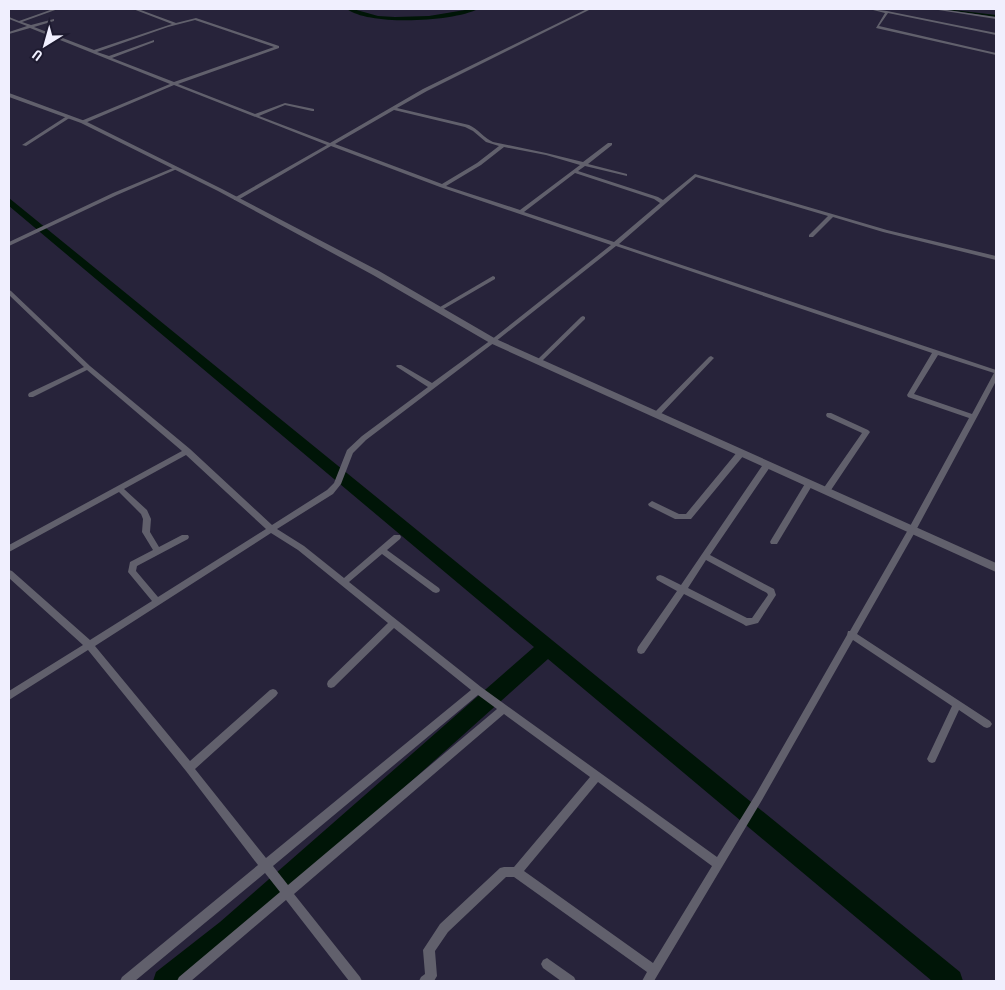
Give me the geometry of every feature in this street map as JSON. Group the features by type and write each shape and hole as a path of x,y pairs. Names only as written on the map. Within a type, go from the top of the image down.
{"street":[{"path":"19,22 56,9"},
{"path":"135,9 174,24"},
{"path":"236,199 394,108 590,9"},
{"path":"871,9 996,34"},
{"path":"934,9 996,18"},
{"path":"887,12 877,27 996,54"},
{"path":"9,18 255,116 442,186 936,352 996,374 912,530 742,828 717,863 648,981"},
{"path":"83,122 173,84 278,47 197,19 174,24 93,52"},
{"path":"9,33 53,20"},
{"path":"108,58 152,42"},
{"path":"9,95 83,122 236,199 376,273 493,341 996,568"},
{"path":"255,116 285,104 312,110"},
{"path":"394,108 467,126 477,130 484,140 625,175"},
{"path":"24,145 69,118"},
{"path":"521,212 610,144"},
{"path":"442,186 474,167 503,145"},
{"path":"9,244 41,231 115,194 175,169"},
{"path":"574,171 651,196 664,204"},
{"path":"9,696 330,492 339,480 350,452 364,438 493,341 664,204 697,174 885,231 996,258"},
{"path":"811,236 832,215"},
{"path":"438,310 493,278"},
{"path":"9,292 88,367 187,451 271,528 344,582 481,692 717,863"},
{"path":"538,362 583,318"},
{"path":"936,352 910,396 974,417"},
{"path":"656,415 712,358"},
{"path":"399,366 432,386"},
{"path":"31,395 88,367"},
{"path":"826,491 866,432 829,415"},
{"path":"9,549 187,451"},
{"path":"652,504 678,517 688,517 740,453"},
{"path":"641,650 767,464"},
{"path":"774,542 809,484"},
{"path":"120,489 144,512 147,519 146,532 157,551"},
{"path":"156,601 132,572 131,568 138,560 185,537"},
{"path":"344,582 397,537"},
{"path":"382,550 436,590"},
{"path":"660,578 746,622 755,621 772,595 771,591 705,556"},
{"path":"9,572 89,645 189,768 356,981"},
{"path":"331,684 394,622"},
{"path":"851,634 987,724"},
{"path":"126,981 270,870 481,692"},
{"path":"189,768 273,693"},
{"path":"932,759 957,704"},
{"path":"183,981 503,708"},
{"path":"516,872 596,777"},
{"path":"425,981 431,976 429,950 444,928 500,874 516,872 655,971"},
{"path":"547,964 570,981"}],"waterway":[{"path":"349,9 363,14 395,19 429,17 476,9"},
{"path":"948,9 996,16"},
{"path":"9,201 548,647"},
{"path":"165,981 228,930 548,647"},
{"path":"548,647 951,981"}]}
